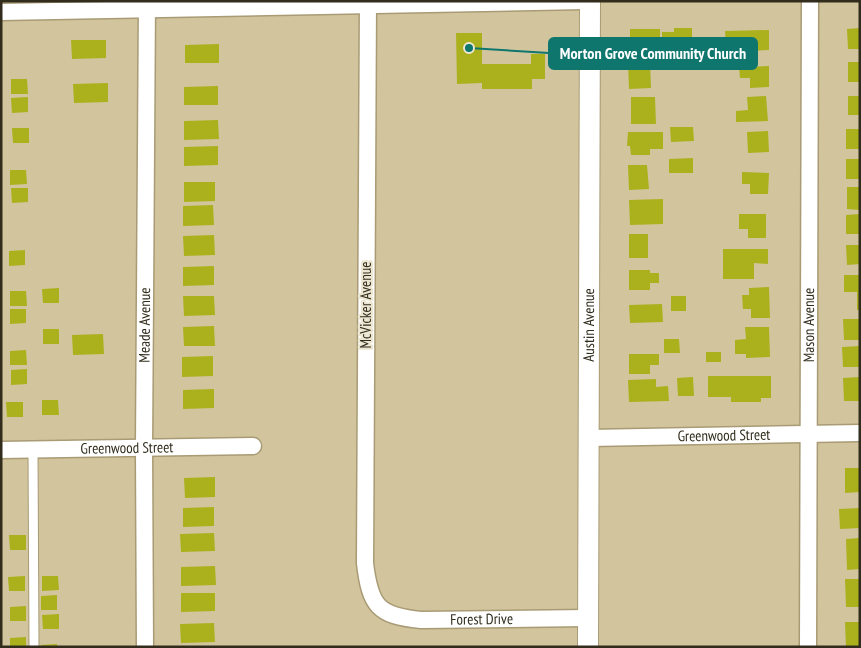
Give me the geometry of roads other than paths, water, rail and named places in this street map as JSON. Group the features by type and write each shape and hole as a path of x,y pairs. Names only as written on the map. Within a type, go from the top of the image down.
{"street":[{"path":"1,12 147,5 585,1"},
{"name":"Austin Avenue","path":"588,647 590,1"},
{"name":"Mason Avenue","path":"808,647 810,1"},
{"name":"McVicker Avenue","path":"368,3 365,563 371,594 379,606"},
{"name":"Meade Avenue","path":"144,647 147,5"},
{"name":"Greenwood Street","path":"589,438 860,433"},
{"name":"Greenwood Street","path":"1,450 253,446"},
{"name":"Forest Drive","path":"379,606 390,615 404,619 421,620 588,618"}],"lane":[{"path":"33,450 34,647"}],"place":[{"name":"Morton Grove Community Church","path":"469,48"}]}
